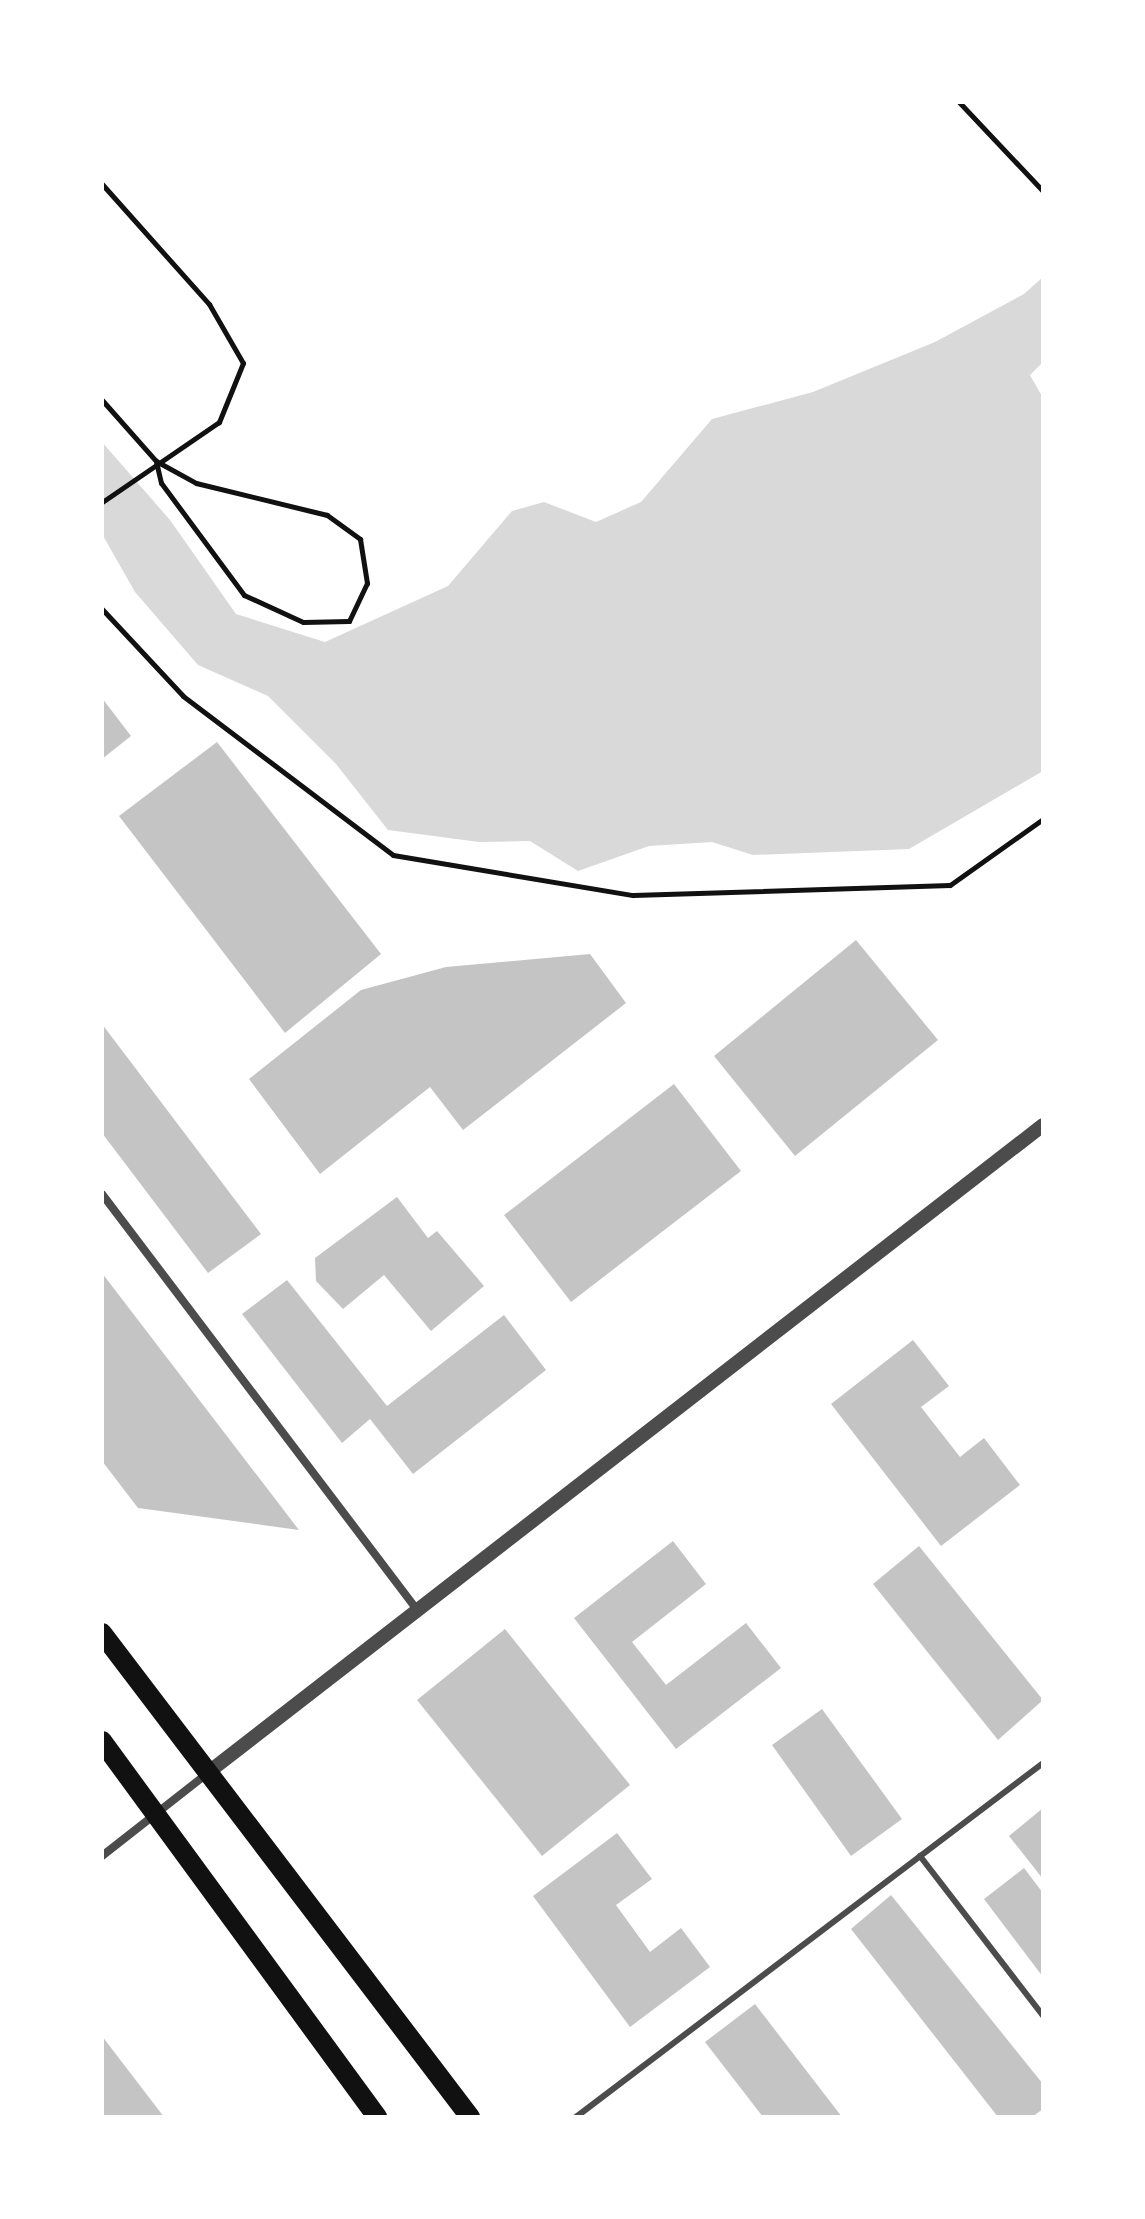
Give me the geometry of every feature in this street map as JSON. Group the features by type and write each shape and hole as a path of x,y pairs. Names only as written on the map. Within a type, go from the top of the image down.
{"main road":[{"path":"102,1633 210,1771 470,2117"},
{"path":"102,1741 377,2117"}],"street":[{"path":"102,1856 1043,1125"},
{"path":"102,1194 418,1611"}],"lane":[{"path":"576,2117 1043,1763"},
{"path":"920,1856 1043,2016"}],"path":[{"path":"959,102 1043,191"},
{"path":"102,184 209,304 243,363 219,422 156,461 102,502"},
{"path":"102,400 156,461 196,483 327,515 360,539 367,583 349,621 303,622 244,595 161,483 156,461"},
{"path":"102,609 183,696 393,855 633,895 950,885 1043,819"}],"shaded area":[{"path":"1043,277 1043,362 1030,375 1043,398 1043,771 909,849 753,855 712,842 649,846 578,871 530,841 479,842 388,830 336,764 268,696 198,665 135,592 102,534 102,442 170,520 236,614 325,642 448,586 512,511 544,502 596,522 641,502 712,419 813,392 935,342 1024,294"}],"building":[{"path":"102,698 131,736 102,759"},
{"path":"217,742 381,954 285,1033 119,816"},
{"path":"856,940 938,1040 795,1156 714,1056"},
{"path":"590,954 626,1003 463,1130 430,1087 320,1174 249,1079 361,990 446,967"},
{"path":"102,1024 261,1234 208,1273 102,1133"},
{"path":"674,1084 741,1171 571,1302 504,1215"},
{"path":"397,1197 428,1238 437,1231 484,1286 431,1331 384,1275 343,1309 316,1281 315,1258"},
{"path":"102,1273 299,1530 138,1508 102,1461"},
{"path":"287,1280 387,1406 504,1315 546,1370 413,1474 370,1419 342,1443 242,1314"},
{"path":"913,1340 949,1386 921,1407 960,1457 984,1438 1020,1485 941,1546 831,1404"},
{"path":"673,1541 706,1584 632,1642 666,1685 746,1623 781,1668 676,1749 574,1618"},
{"path":"919,1546 1043,1700 998,1740 873,1584"},
{"path":"505,1629 630,1785 542,1856 417,1700"},
{"path":"822,1709 902,1819 851,1856 772,1745"},
{"path":"1043,1808 1043,1879 1009,1836"},
{"path":"617,1833 652,1879 616,1905 650,1952 681,1928 710,1967 630,2027 533,1896"},
{"path":"1024,1868 1043,1893 1043,1977 984,1899"},
{"path":"891,1895 1043,2084 1043,2109 1032,2117 998,2117 851,1929"},
{"path":"755,2004 842,2117 763,2117 705,2042"},
{"path":"102,2036 164,2117 102,2117"}]}
